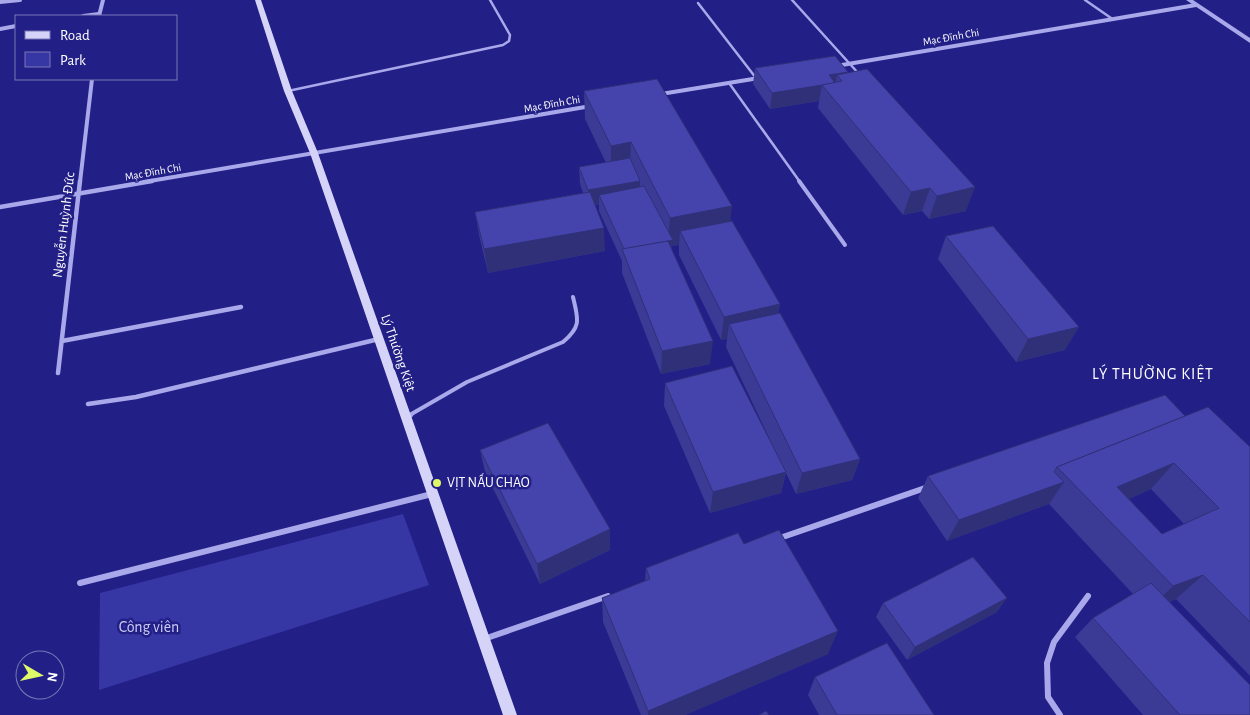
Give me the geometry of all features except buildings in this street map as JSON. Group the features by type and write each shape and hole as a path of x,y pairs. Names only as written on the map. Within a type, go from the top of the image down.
{"main road":[{"name":"Lý Thường Kiệt","path":"258,0 288,91 314,153 510,715"}],"street":[{"path":"0,2 20,0"},
{"path":"99,15 103,0"},
{"path":"1188,0 1250,41"},
{"name":"Mạc Đĩnh Chi","path":"831,66 1196,5"},
{"path":"0,29 15,26"},
{"path":"660,94 765,77"},
{"name":"Nguyễn Huỳnh Đức","path":"58,373 92,80"},
{"name":"Mạc Đĩnh Chi","path":"0,207 593,106"},
{"path":"62,341 241,307"},
{"path":"88,404 136,397 379,339"},
{"path":"774,540 933,486"},
{"path":"80,583 433,494"},
{"path":"483,639 614,594"},
{"path":"1060,715 1048,697 1047,663 1054,642 1088,596"}],"lane":[{"path":"288,91 503,45 509,41 510,35 490,0"},
{"path":"792,0 862,78"},
{"path":"1085,0 1112,18"},
{"path":"698,3 756,78"},
{"path":"730,82 845,245"},
{"path":"660,94 665,103"},
{"path":"406,417 467,382 563,342 576,331 578,323 573,297"}],"green space":[{"name":"Công viên","path":"403,514 429,585 99,690 100,593"}],"place":[{"name":"VỊT NẤU CHAO","path":"437,483"}],"district":[{"name":"LÝ THƯỜNG KIỆT","path":"1153,374"}]}
